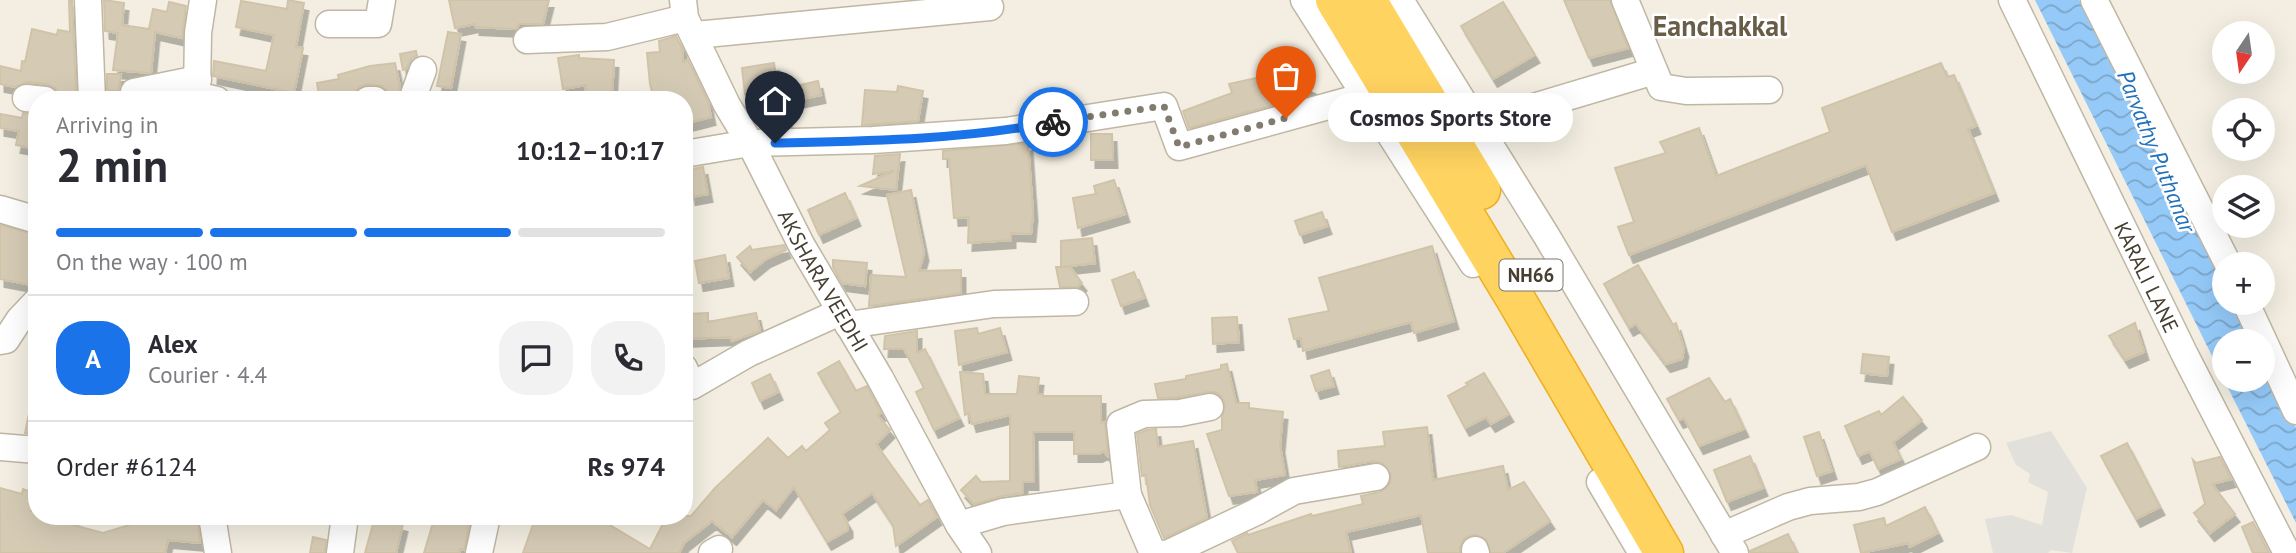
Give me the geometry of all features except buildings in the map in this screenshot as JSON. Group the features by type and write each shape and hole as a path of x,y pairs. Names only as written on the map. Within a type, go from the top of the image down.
{"highway":[{"name":"NH66","path":"1335,0 1515,298 1664,553"},
{"name":"NH66","path":"1367,0 1534,281 1649,526 1717,547"}],"street":[{"path":"88,0 94,91"},
{"path":"197,91 198,33 203,0"},
{"path":"329,24 378,24 382,0"},
{"path":"1304,0 1495,298 1649,526"},
{"path":"1400,0 1477,124 1717,547 1788,507 1810,501 1859,497 1877,492 1977,447"},
{"path":"1625,0 1661,87 1686,91 1769,90"},
{"name":"KARALI LANE","path":"2012,0 2185,355 2287,553"},
{"path":"2094,0 2222,252"},
{"path":"527,40 607,37 688,18 990,7"},
{"name":"AKSHARA VEEDHI","path":"688,18 727,105 750,143 802,246 880,378 959,525 978,553"},
{"path":"415,91 423,70"},
{"path":"1477,124 1654,71"},
{"path":"153,91 198,79"},
{"path":"693,152 750,143 873,140 1006,131 1164,106 1179,147 1365,96"},
{"path":"0,209 28,217"},
{"path":"693,385 749,353 844,318 994,304 1075,302"},
{"path":"0,341 6,340 28,310"},
{"path":"2252,315 2296,411"},
{"path":"1158,553 1152,551 1128,495 1120,424 1144,414 1180,413 1210,407"},
{"path":"0,447 28,449"},
{"path":"1169,553 1294,491 1376,477"},
{"path":"959,525 1003,512 1128,495"},
{"path":"213,525 218,553"},
{"path":"340,553 344,525"},
{"path":"478,553 486,525"}],"shaded area":[{"path":"2051,431 2087,488 2072,553 2051,550 2048,553 1993,553 1985,519 2011,515 2042,525 2048,492 2028,482 2030,474 2016,465 2006,443"}],"water":[{"name":"Parvathy Puthanar","path":"2035,0 2079,0 2181,190 2212,254 2212,315 2242,315 2248,329 2212,329 2212,356"},
{"path":"2275,384 2296,428 2296,523 2230,392 2275,392"}],"way so far":[{"path":"1053,122 1164,106 1179,147 1286,118"}],"place":[{"name":"Cosmos Sports Store","path":"1286,118"}],"district":[{"name":"Eanchakkal","path":"1720,25"}],"route":[{"path":"775,143 1006,131 1053,122"}]}
